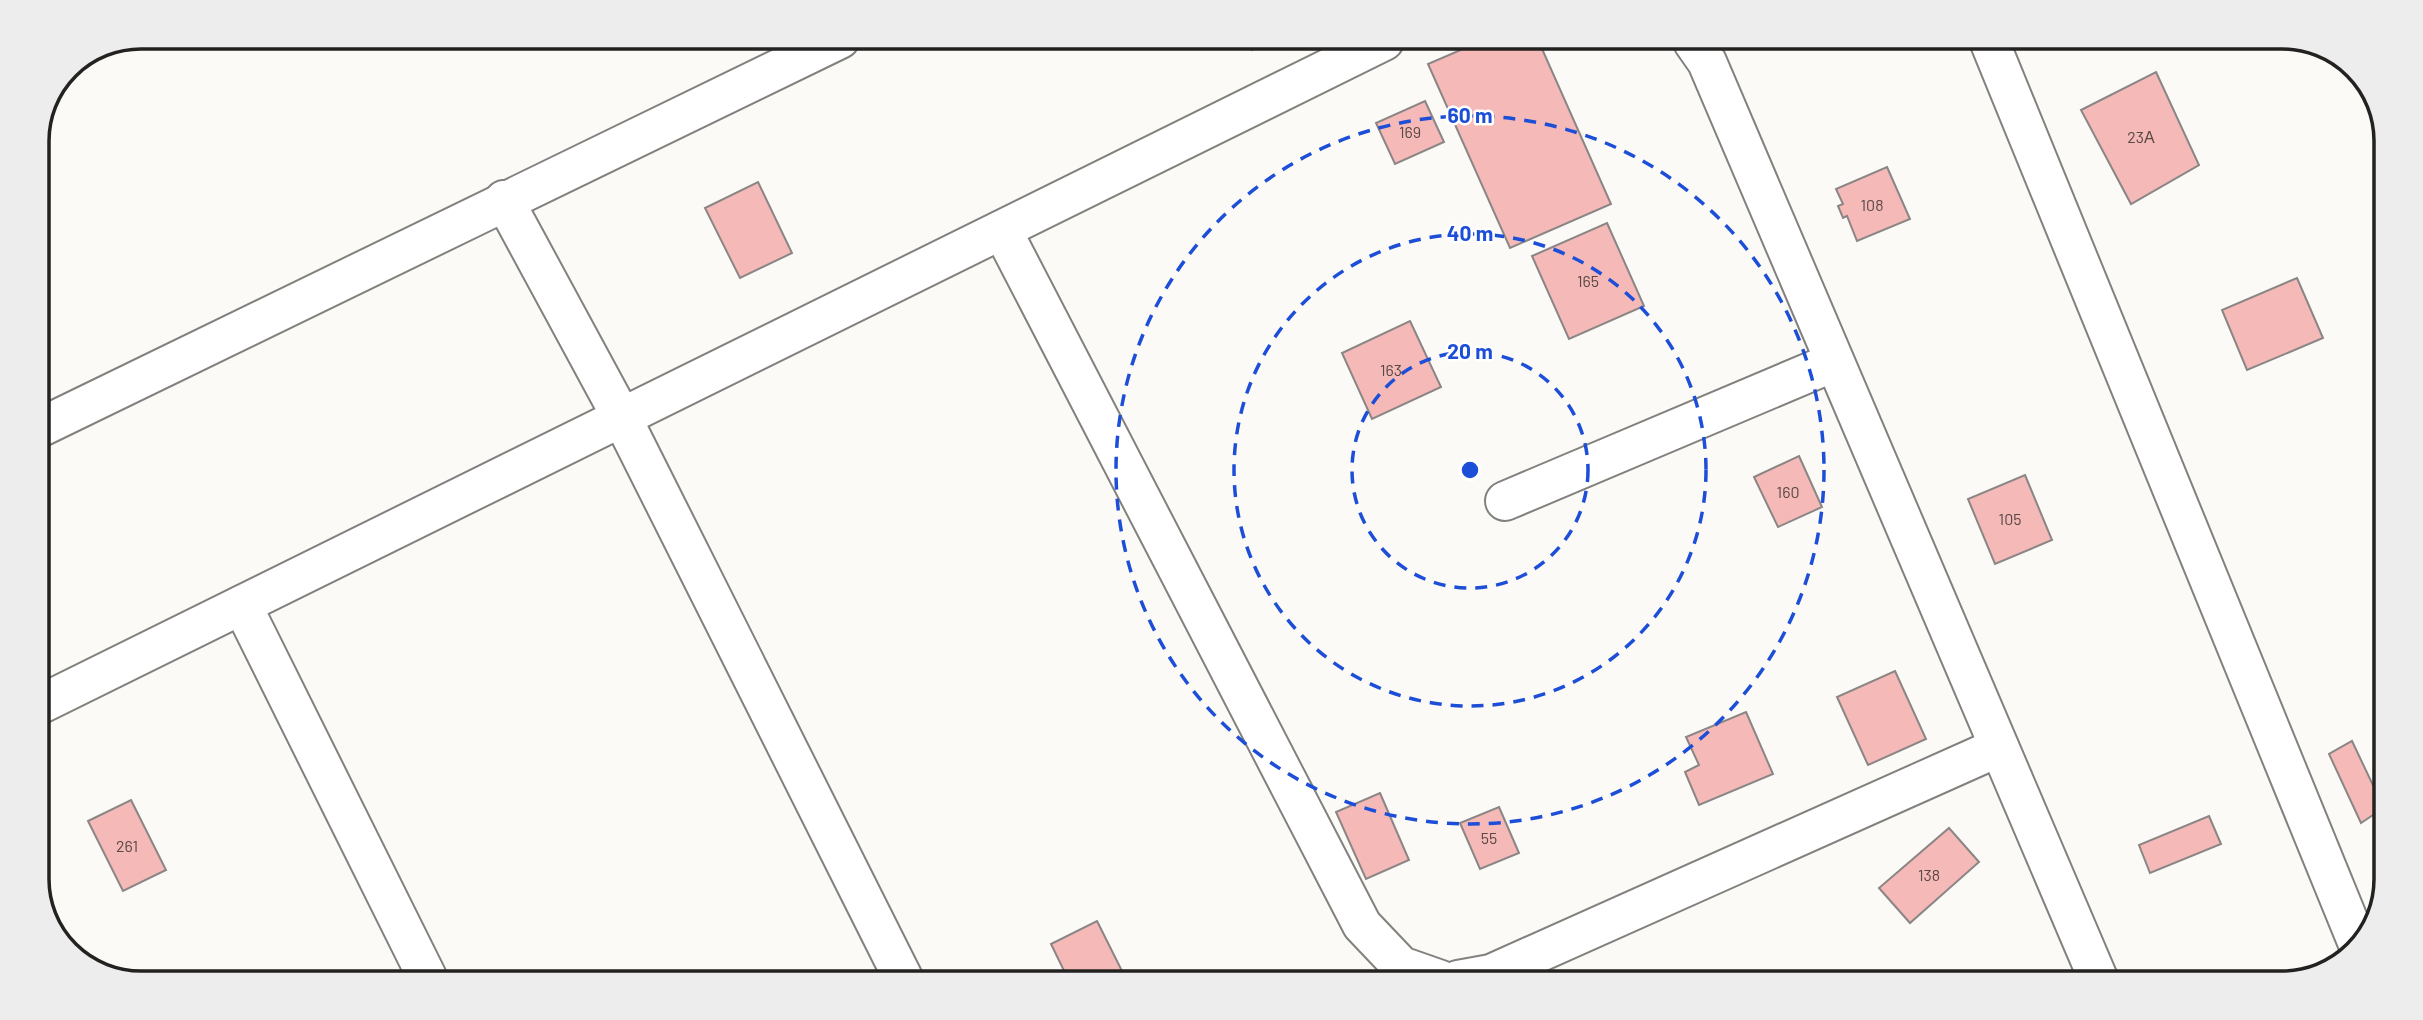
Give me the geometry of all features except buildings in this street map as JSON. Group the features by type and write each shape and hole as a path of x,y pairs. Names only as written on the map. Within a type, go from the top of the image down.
{"street":[{"path":"49,423 503,200 819,49"},
{"path":"49,700 1368,49"},
{"path":"1698,49 1707,62 2095,971"},
{"path":"1992,49 2354,935"},
{"path":"503,200 622,418 900,971"},
{"path":"1002,230 1362,925 1401,966 1415,971"},
{"path":"1506,501 1834,362"},
{"path":"242,605 424,971"},
{"path":"1498,971 1999,747"}]}
